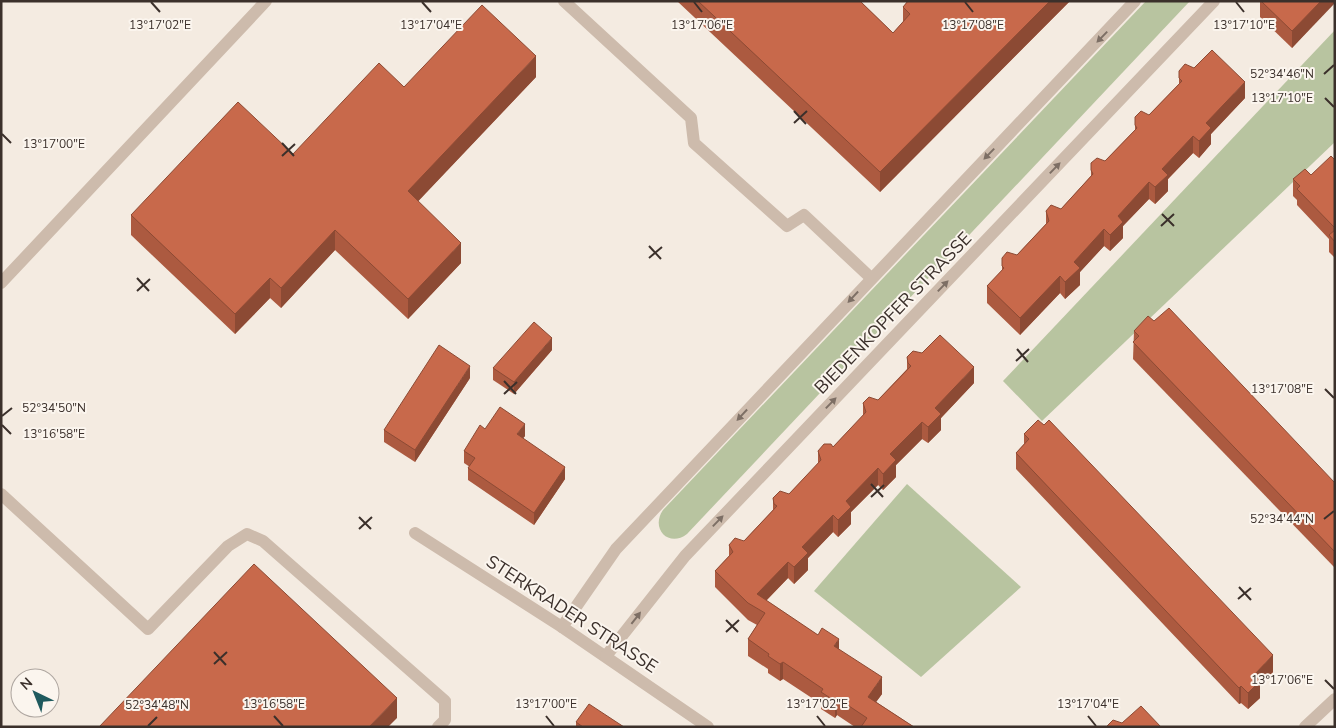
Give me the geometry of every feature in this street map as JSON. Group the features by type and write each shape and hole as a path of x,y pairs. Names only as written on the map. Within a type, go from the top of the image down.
{"street":[{"path":"1,283 266,1"},
{"path":"564,1 691,118 694,142 701,149 788,226 804,214 871,278"},
{"path":"562,627 616,549 1135,1"},
{"name":"BIEDENKOPFER STRASSE","path":"606,656 685,556 1214,1"},
{"path":"1,494 148,628 228,546 247,534 263,541 445,701 445,720 438,727"},
{"name":"STERKRADER STRASSE","path":"415,533 606,656 708,727"},
{"path":"1305,727 1335,698"}],"green space":[{"path":"1146,1 1190,1 687,534 674,539 668,538 663,534 659,524 663,510"},
{"path":"1335,30 1335,142 1042,421 1003,381"},
{"path":"907,484 1021,587 921,677 814,591"}],"building":[{"path":"698,1 860,1 893,33 910,14 903,7 908,1 1050,1 880,172"},
{"path":"1261,1 1321,1 1292,31"},
{"path":"482,5 536,56 408,191 461,243 408,299 335,230 281,288 270,278 235,314 131,215 238,102 293,154 379,63 404,87"},
{"path":"1212,50 1245,82 1206,123 1211,128 1199,141 1193,136 1162,169 1168,175 1155,187 1149,182 1118,216 1123,222 1110,235 1104,229 1074,262 1080,268 1065,282 1060,276 1020,318 987,286 1004,268 1002,266 1002,258 1007,252 1017,255 1049,221 1046,211 1051,205 1061,209 1093,174 1091,163 1097,158 1105,161 1137,128 1135,117 1141,111 1149,115 1182,81 1179,78 1179,71 1185,64 1194,68"},
{"path":"1331,156 1335,160 1335,228 1297,189 1300,186 1293,179 1305,169 1311,175"},
{"path":"1335,230 1335,242 1329,235"},
{"path":"1169,308 1335,483 1335,552 1133,342 1139,336 1134,331 1148,316 1154,321"},
{"path":"534,322 552,338 514,382 493,368"},
{"path":"940,335 974,367 935,408 941,414 928,427 922,422 890,454 896,460 883,474 878,468 846,501 851,507 838,520 833,515 802,547 808,553 794,567 788,562 757,594 818,635 822,628 839,639 834,646 882,677 868,697 914,727 861,727 867,718 837,698 835,701 821,692 823,689 783,662 780,664 768,656 769,654 748,639 765,613 748,603 715,571 733,552 729,545 735,538 744,541 777,506 774,504 773,498 780,491 789,494 821,460 818,451 824,444 831,444 833,447 866,412 863,403 869,397 878,400 911,366 908,363 907,357 913,351 922,353"},
{"path":"439,345 470,366 415,450 384,430"},
{"path":"500,407 525,424 517,434 565,467 534,513 468,468 475,458 464,451 480,425 485,429"},
{"path":"1038,420 1044,425 1049,420 1273,655 1254,675 1260,681 1248,693 1241,686 1239,688 1016,453 1029,439 1024,434"},
{"path":"254,564 397,698 369,727 99,727"},
{"path":"589,704 624,727 583,727 576,722"},
{"path":"1141,706 1161,727 1106,727 1113,720 1122,723"}]}
